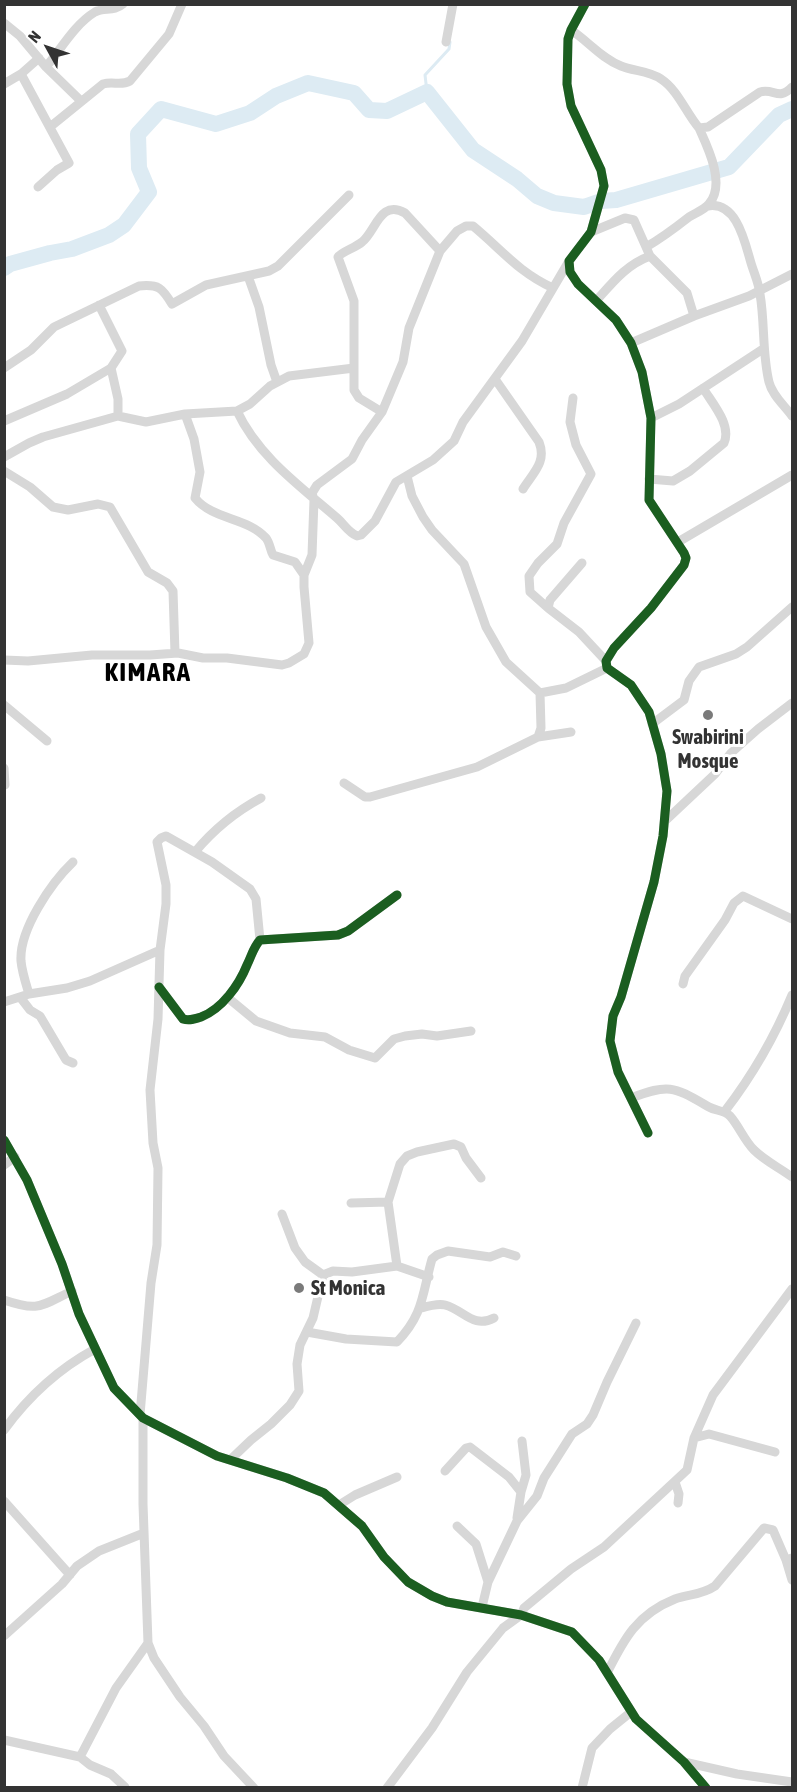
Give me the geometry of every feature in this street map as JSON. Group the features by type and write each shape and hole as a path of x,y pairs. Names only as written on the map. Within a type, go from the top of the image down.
{"street":[{"path":"46,67 69,37 91,15 98,10 116,9 123,4"},
{"path":"50,127 103,84 113,82 122,84 130,81 169,34 182,4"},
{"path":"446,42 453,4"},
{"path":"237,411 252,438 294,484 339,520 351,534 357,536 375,521 396,482 433,460 454,441 463,422 522,341 569,261 591,232 601,201 604,186 601,170 568,97 567,54 571,30 585,4"},
{"path":"4,23 20,36 46,67 81,101"},
{"path":"571,30 614,62 661,78 676,96 699,128 716,171 715,189 708,206"},
{"path":"4,84 21,74 39,58"},
{"path":"21,74 69,163 57,170 38,187"},
{"path":"699,128 708,127 760,92 766,90 781,95 787,93 792,87"},
{"path":"4,368 30,350 54,327 139,286 152,284 164,291 172,304 206,285 269,271 278,266 349,195"},
{"path":"596,301 627,267 690,216 708,206 720,207 736,221 760,291 769,382 773,393 792,416"},
{"path":"382,412 355,394 354,294 338,260 339,254 350,251 362,242 381,216 392,209 405,213 440,251"},
{"path":"591,232 625,218 634,220 648,251 687,293 694,316"},
{"path":"4,660 28,661 92,655 175,653 282,665 304,654 309,643 304,575 312,555 314,500 312,493 314,488 352,459 382,412 403,362 409,328 440,251 457,231 466,226 473,226 523,271 553,288"},
{"path":"540,693 566,688 607,664 614,648 651,608 684,565 686,558 678,542 649,500 651,417 642,372 631,343 616,320 574,279 570,272 569,261"},
{"path":"631,343 760,291 792,274"},
{"path":"248,276 259,307 277,382"},
{"path":"4,421 67,394 111,368 122,351 99,305"},
{"path":"651,417 679,404 764,349"},
{"path":"111,368 118,399 118,416"},
{"path":"4,457 29,442 118,416 146,422 185,414 237,411 250,404 270,386 289,376 354,368"},
{"path":"495,379 539,442 542,451 542,460 523,489"},
{"path":"649,479 674,481 724,443 725,425 703,388"},
{"path":"573,398 570,422 576,445 591,474 569,513 557,544 538,562 529,576 530,592 579,632 607,664 631,685 649,712 667,791 665,821 654,882 621,997 613,1016 610,1041 618,1072 648,1133"},
{"path":"185,414 194,439 200,472 195,498 201,505 235,519 265,537 273,555 295,562 304,575"},
{"path":"4,471 30,487 53,507 68,510 98,504 110,507 148,572 171,586 175,653"},
{"path":"678,542 792,475"},
{"path":"407,476 412,496 423,517 464,564 486,627 496,646 506,662 540,693 541,729 538,736"},
{"path":"548,608 550,600 582,563"},
{"path":"652,724 684,700 689,681 699,667 736,654 747,647 792,607"},
{"path":"665,821 715,774 731,753 792,703"},
{"path":"4,705 47,741"},
{"path":"345,783 365,796 382,795 477,767 538,736 571,732"},
{"path":"4,768 5,785"},
{"path":"195,852 217,828 261,798"},
{"path":"254,1788 224,1756 204,1726 180,1697 154,1658 148,1643 141,1417 151,1283 157,1245 158,1168 153,1143 150,1097 158,1019 160,950 166,904 166,885 157,842 166,836 195,852 250,889 256,899 261,940"},
{"path":"73,862 52,885 35,914 26,935 21,962 24,996 30,1010 40,1016 66,1060 73,1063"},
{"path":"159,987 179,1015 187,1020 208,1014 227,997 243,975 252,949 261,940 338,935 348,931 397,895"},
{"path":"683,984 685,976 725,920 734,903 743,896 792,919"},
{"path":"4,1002 90,981 160,950"},
{"path":"725,1111 771,1042 792,995"},
{"path":"227,997 255,1022 290,1033 325,1037 349,1050 375,1058 394,1039 422,1034 437,1036 471,1031"},
{"path":"631,1098 657,1089 675,1089 712,1109 725,1111 755,1150 792,1177"},
{"path":"4,1140 27,1180 79,1314 114,1388 141,1417 201,1449 324,1493 362,1526 384,1557 408,1582 432,1596 447,1602 521,1615 572,1632 599,1660 630,1712 684,1762 706,1788"},
{"path":"398,1266 388,1202 400,1164 407,1156 454,1144 461,1147 481,1178"},
{"path":"4,1165 15,1157"},
{"path":"351,1203 388,1202"},
{"path":"282,1214 295,1248 305,1262 323,1275"},
{"path":"307,1332 346,1339 397,1342 414,1323 421,1308 432,1259 436,1255 448,1251 490,1257 503,1252 516,1256"},
{"path":"323,1275 333,1271 352,1272 398,1266 429,1277"},
{"path":"230,1460 272,1424 290,1405 299,1391 297,1364 300,1345 313,1318 323,1275"},
{"path":"387,1788 432,1728 468,1672 503,1628 521,1615 524,1608 571,1569 604,1547 687,1470 694,1438 714,1395 792,1289"},
{"path":"4,1300 33,1308 72,1291"},
{"path":"421,1308 444,1304 475,1320 485,1322 494,1318"},
{"path":"482,1607 488,1582 517,1521 537,1496 544,1478 572,1434 587,1424 593,1415 636,1323"},
{"path":"4,1430 32,1398 69,1364 95,1349"},
{"path":"694,1438 709,1434 775,1452"},
{"path":"517,1521 526,1475 522,1441"},
{"path":"445,1471 466,1448 470,1447 509,1477 521,1492"},
{"path":"339,1505 355,1495 397,1477"},
{"path":"675,1482 679,1494 678,1503"},
{"path":"4,1501 70,1575"},
{"path":"458,1526 476,1544 488,1582"},
{"path":"607,1673 630,1631 646,1614 675,1599 707,1592 715,1586 764,1528 773,1530 789,1559 792,1580"},
{"path":"4,1636 77,1566 99,1551 144,1533"},
{"path":"80,1757 116,1688 148,1643"},
{"path":"582,1788 592,1748 630,1712"},
{"path":"4,1740 80,1757 90,1765 111,1774 124,1787"},
{"path":"684,1762 737,1774 792,1782"}],"waterway":[{"path":"427,92 425,75 449,49 450,42"},
{"path":"4,268 10,264 72,249 109,235 124,225 149,192 139,168 138,134 161,109 216,124 250,113 276,96 308,83 354,93 369,110 387,111 427,92 473,150 517,179 537,196 554,203 584,207 729,167 779,115 792,109"}],"cycle path":[{"path":"585,4 568,39 567,84 571,106 601,170 604,186 591,232 569,261 570,272 578,284 616,320 631,343 642,372 651,418 649,500 686,558 684,565 651,608 614,648 606,661 607,668 631,685 649,712 661,754 667,791 663,836 654,882 621,997 613,1016 610,1041 618,1072 648,1133"},
{"path":"159,987 183,1019 201,1017 216,1008 229,996 244,973 260,940 338,935 348,931 397,895"},
{"path":"4,1140 27,1180 62,1264 79,1314 114,1388 143,1418 217,1456 287,1478 324,1493 362,1526 384,1557 408,1582 432,1596 447,1602 521,1615 572,1632 599,1660 636,1719 684,1762 706,1788"}],"place":[{"name":"Swabirini Mosque","path":"708,715"},
{"name":"St Monica","path":"299,1288"}],"district":[{"name":"KIMARA","path":"148,672"}]}
